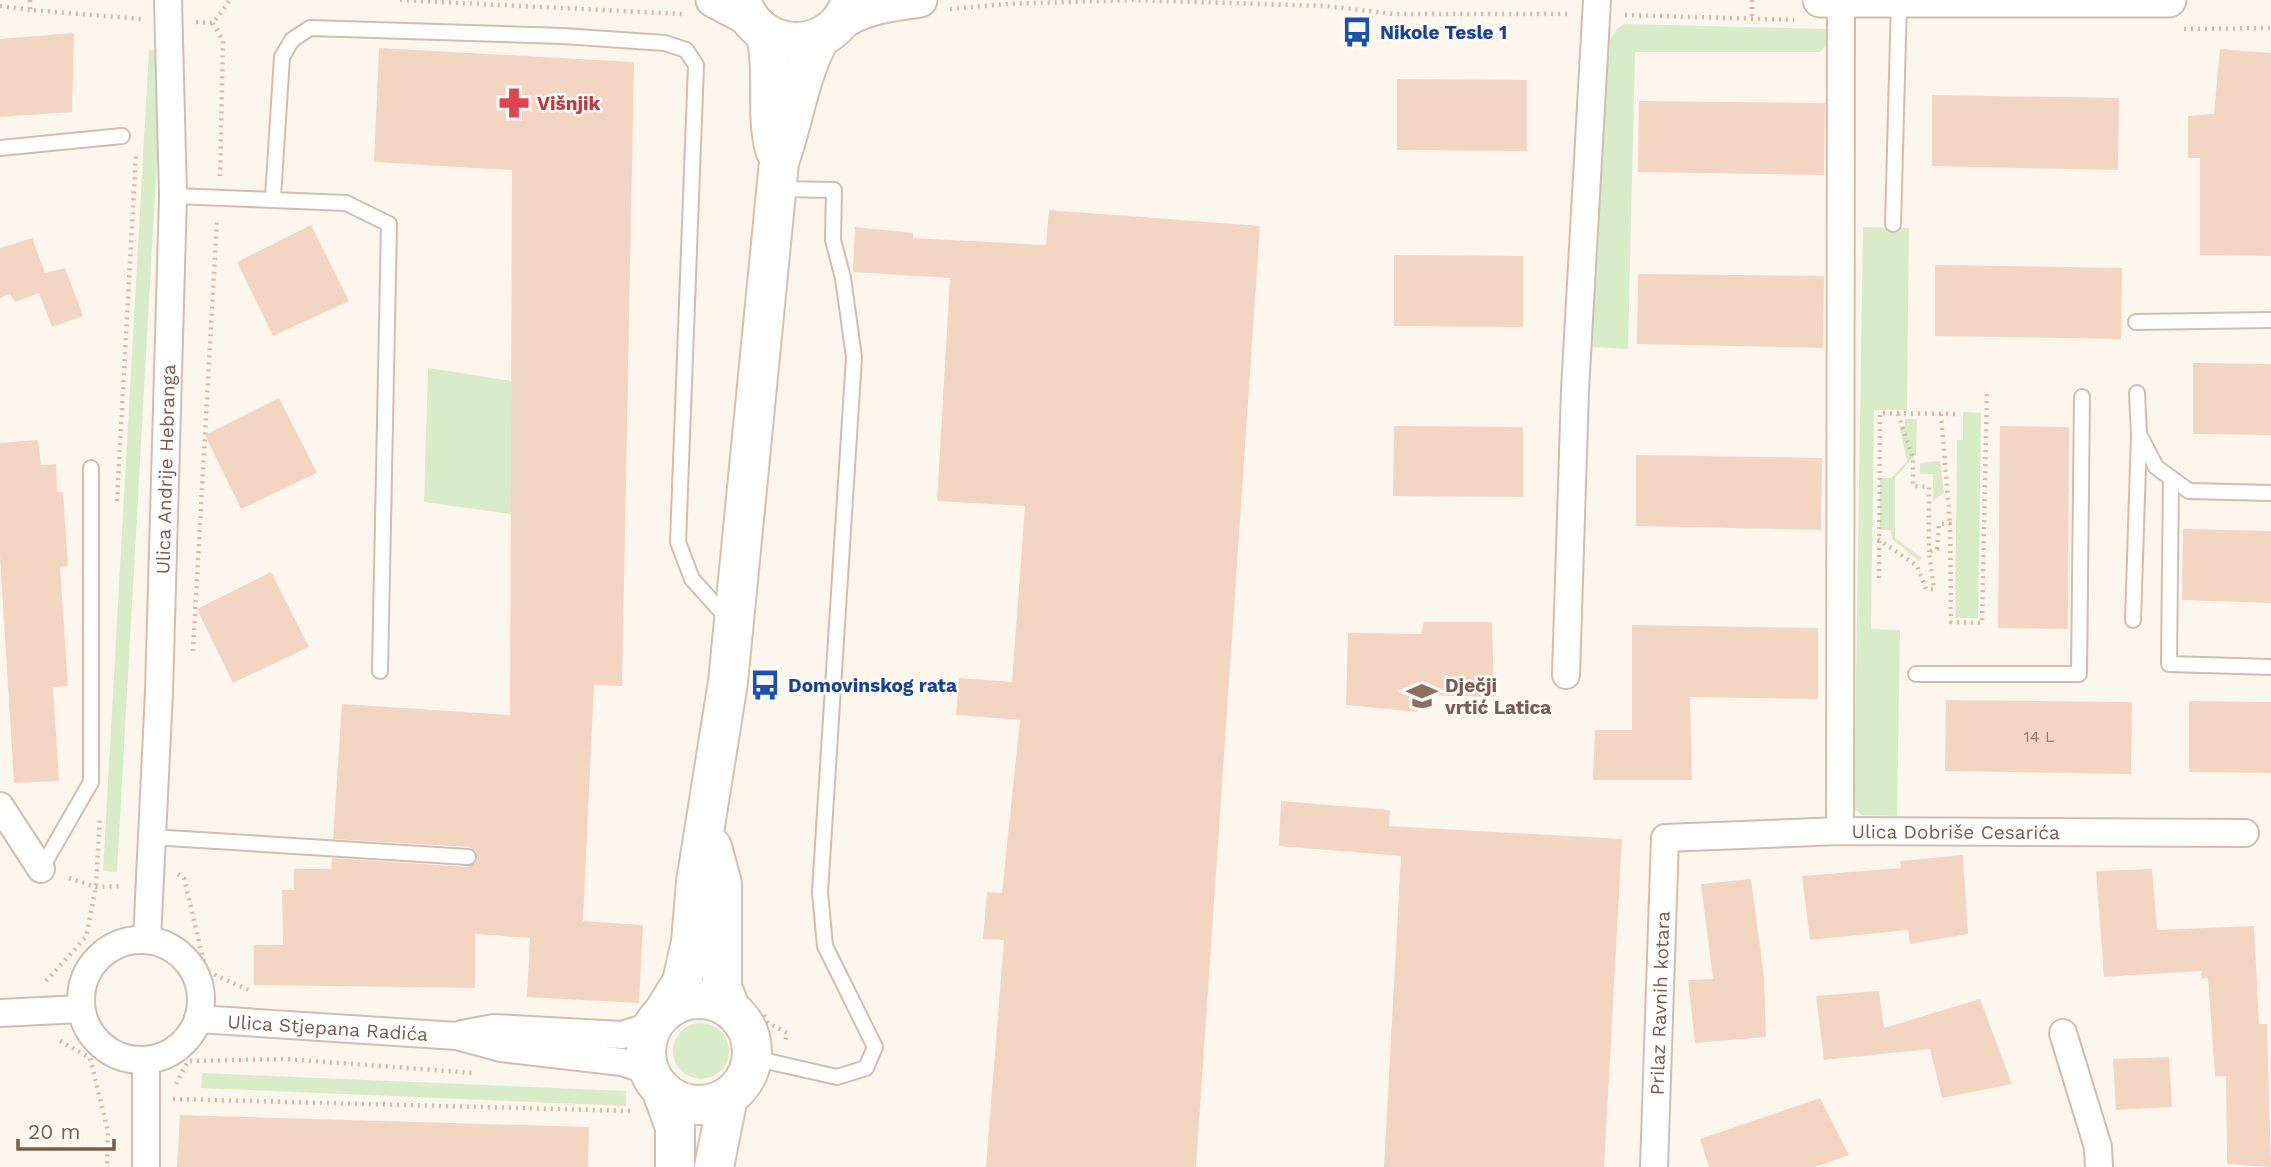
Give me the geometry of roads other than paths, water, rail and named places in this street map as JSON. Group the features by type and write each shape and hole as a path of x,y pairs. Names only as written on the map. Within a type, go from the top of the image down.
{"main road":[{"path":"752,18 785,42 803,43 836,21"},
{"path":"752,18 772,80 772,138 778,175"},
{"path":"675,1167 675,1127 649,1087 647,1041 658,1018 682,982 691,942 696,882 728,682 778,175 807,60 836,21"},
{"path":"649,1087 688,1104 713,1103 728,1097 740,1087 753,1058 748,1030 730,1008 722,987 722,884 706,825"},
{"path":"658,1018 679,1002 696,998 714,1000 730,1008"},
{"path":"714,1167 728,1097"}],"street":[{"path":"713,0 752,18"},
{"path":"1840,831 1830,1 2169,0"},
{"path":"836,21 877,5 934,5"},
{"path":"1566,675 1574,390 1597,7"},
{"name":"Ulica Andrije Hebranga","path":"147,940 173,195 168,10"},
{"path":"0,806 41,869"},
{"name":"Ulica Dobriše Cesarića","path":"1665,838 1840,831 2245,833"},
{"name":"Prilaz Ravnih kotara","path":"1654,1167 1665,838"},
{"path":"129,940 147,940 180,954 191,967 199,984 201,1001 198,1019 190,1035 178,1048 163,1057 146,1061 111,1053 96,1041 86,1027 80,1009 83,982 97,958 111,947 129,940"},
{"path":"0,1013 80,1009"},
{"name":"Ulica Stjepana Radića","path":"457,1035 494,1027 622,1035 658,1018"},
{"name":"Ulica Stjepana Radića","path":"198,1019 457,1035 500,1048 622,1062 649,1087"},
{"path":"2063,1033 2098,1147 2099,1167"},
{"path":"146,1061 146,1167"}],"lane":[{"path":"1893,224 1899,1"},
{"path":"273,197 282,57 292,40 310,28 563,36 665,43 686,50 696,65 678,542 692,579 732,623"},
{"path":"0,148 121,136"},
{"path":"753,1058 837,1077 866,1068 876,1047 825,946 820,892 854,357 843,278 833,240 834,190 778,175"},
{"path":"173,195 273,197 346,203 389,224 380,671"},
{"path":"2136,322 2271,320"},
{"path":"2133,620 2139,434 2137,393"},
{"path":"1916,674 2080,674 2082,397"},
{"path":"2139,434 2156,467 2189,491 2271,492"},
{"path":"41,869 91,782 91,468"},
{"path":"2171,478 2169,664 2271,667"},
{"path":"152,837 468,857"}],"place":[{"name":"Nikole Tesle 1","path":"1357,32"},
{"name":"Višnjik","path":"514,103"},
{"name":"Domovinskog rata","path":"765,685"},
{"name":"Dječji vrtić Latica","path":"1422,696"}]}
